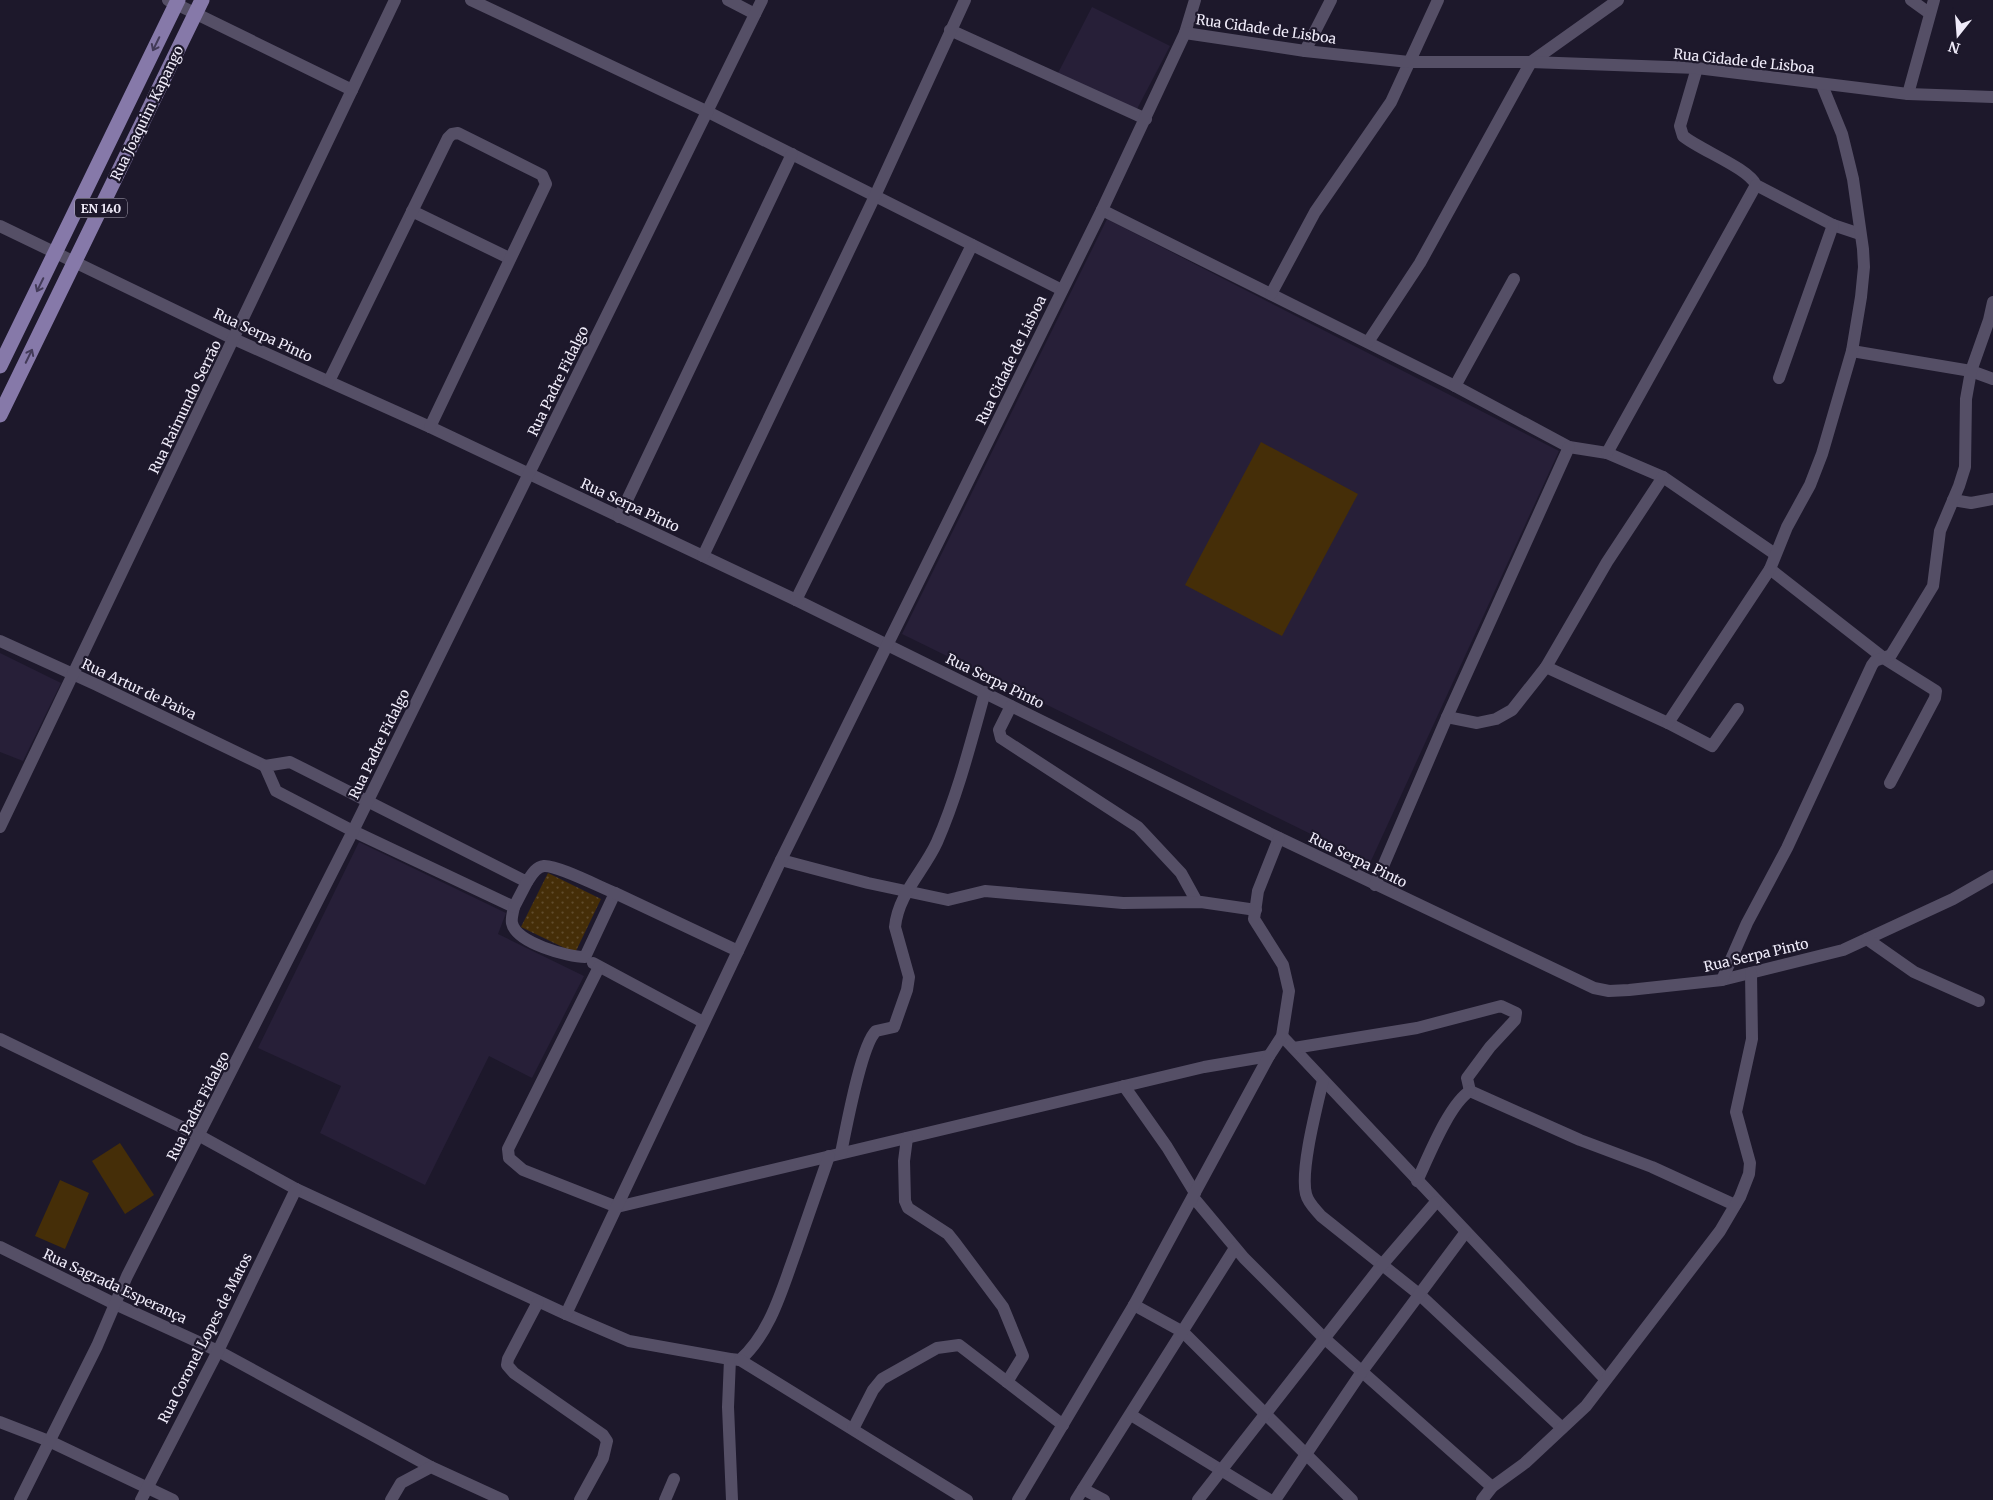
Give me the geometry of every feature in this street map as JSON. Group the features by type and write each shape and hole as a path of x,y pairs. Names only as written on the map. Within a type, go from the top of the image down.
{"main road":[{"name":"Rua Joaquim Kapango","path":"0,367 117,125 174,1"},
{"name":"Rua Joaquim Kapango","path":"0,416 199,7"},
{"path":"117,125 137,135"},
{"path":"0,367 19,377"}],"street":[{"name":"Rua Raimundo Serrão","path":"0,827 395,0"},
{"path":"471,0 706,111 1062,290"},
{"path":"728,0 755,14"},
{"name":"Rua Padre Fidalgo","path":"20,1500 97,1346 127,1276 200,1136 368,801 762,0"},
{"path":"702,556 874,196 965,0"},
{"path":"1305,51 1331,0"},
{"path":"1271,294 1315,212 1391,102 1438,0"},
{"path":"1368,342 1420,263 1531,62 1618,0"},
{"path":"1911,0 1929,13"},
{"path":"1908,94 1934,0"},
{"path":"174,1 199,7 352,90"},
{"path":"1185,34 1190,2"},
{"path":"950,30 1146,119"},
{"name":"Rua Cidade de Lisboa","path":"566,1314 781,860 1102,210 1185,34 1305,51 1409,62 1531,62 1697,68 1822,85 1908,94 1993,97"},
{"path":"1697,68 1680,126 1682,136 1753,177 1756,185 1833,224 1860,234"},
{"path":"1668,723 1770,569 1775,554 1810,485 1822,454 1852,351 1864,267 1853,178 1844,143 1822,85"},
{"path":"329,381 448,138 452,134 458,134 542,175 546,179 546,184 509,258 430,427"},
{"path":"619,517 792,154"},
{"path":"1607,452 1756,185"},
{"path":"1102,210 1455,386 1569,447 1607,452 1662,477 1775,554"},
{"path":"412,211 509,258"},
{"path":"1779,378 1833,224"},
{"name":"Rua Serpa Pinto","path":"0,226 234,339 430,427 796,600 1279,838 1594,988 1609,991 1628,990 1722,980 1843,950 1953,898 1993,876"},
{"path":"796,600 972,244"},
{"path":"1455,386 1514,279"},
{"path":"1722,980 1747,923 1788,848 1872,665 1891,655 1907,626 1929,596 1937,570 1940,531 1965,466 1966,399 1971,371 1989,320 1993,302"},
{"path":"1852,351 1971,371 1993,378"},
{"path":"1376,885 1447,717 1569,447"},
{"path":"1447,717 1477,723 1496,719 1512,710 1546,667 1606,562 1662,477"},
{"path":"1953,500 1971,503 1993,499"},
{"path":"1770,569 1885,659 1936,691 1935,698 1890,782"},
{"name":"Rua Artur de Paiva","path":"0,641 264,766"},
{"path":"1546,667 1668,723 1712,746 1738,709"},
{"path":"735,1359 751,1350 763,1334 775,1309 835,1154 870,1039 876,1031 894,1027 907,990 909,978 895,927 906,891 929,859 938,840 961,774 985,692"},
{"path":"1011,706 1000,730 1001,738 1138,827 1181,873 1196,902"},
{"path":"514,907 353,831 276,791 264,766 290,762 527,882"},
{"path":"1018,1500 1134,1305 1269,1056 1282,1036 1289,991 1283,965 1254,919 1258,892 1279,838"},
{"path":"781,860 948,900 985,891 1123,903 1196,902 1256,910"},
{"path":"703,1022 599,967 585,957 558,954 518,934 512,923 514,907 534,871 543,866 558,870 615,893 738,951"},
{"path":"585,957 615,893"},
{"path":"1868,938 1914,972 1978,1001"},
{"path":"599,967 508,1149 509,1158 523,1170 618,1207 1204,1067 1269,1056"},
{"path":"1482,1500 1492,1487 1525,1463 1586,1406 1605,1379 1625,1358 1720,1231 1735,1206 1750,1168 1736,1112 1752,1039 1751,973"},
{"path":"1294,1048 1417,1028 1501,1006 1512,1010 1516,1013 1515,1020 1490,1047 1467,1078 1470,1091"},
{"path":"1282,1036 1465,1233 1605,1379"},
{"path":"0,1039 200,1136 296,1189 538,1302 629,1341 735,1359 967,1500"},
{"path":"1323,1080 1311,1139 1305,1186 1306,1196 1321,1216 1381,1266 1420,1295 1562,1428"},
{"path":"1124,1086 1167,1147 1194,1195 1235,1248 1324,1338 1363,1370 1492,1487"},
{"path":"1470,1091 1580,1140 1652,1167 1735,1206"},
{"path":"1417,1181 1443,1126 1462,1098 1470,1091"},
{"path":"907,1138 904,1161 905,1201 908,1208 948,1234 1002,1307 1023,1356 1007,1382"},
{"name":"Rua Coronel Lopes de Matos","path":"144,1494 218,1350 296,1189"},
{"path":"1198,1500 1381,1266 1436,1202"},
{"path":"1131,1415 1275,1500 1363,1370 1465,1233"},
{"name":"Rua Sagrada Esperança","path":"0,1247 115,1304 218,1350 432,1467 503,1500"},
{"path":"1104,1500 1080,1495 1235,1248"},
{"path":"538,1302 507,1364 514,1373 603,1435 607,1441 603,1458 580,1500"},
{"path":"1134,1305 1183,1332 1352,1500"},
{"path":"853,1429 873,1390 882,1379 937,1348 962,1346 1063,1425"},
{"path":"732,1500 728,1407 735,1359"},
{"path":"0,1422 49,1441 144,1494 173,1500"},
{"path":"391,1500 401,1482 432,1467"},
{"path":"665,1500 674,1479"}],"shaded area":[{"path":"1092,7 1170,46 1137,109 1057,75"},
{"path":"1107,219 1559,451 1370,863 902,634"},
{"path":"1261,442 1358,494 1282,636 1185,585"},
{"path":"0,653 61,683 23,761 0,752"},
{"path":"359,842 506,913 498,934 584,976 532,1078 489,1056 425,1185 320,1133 341,1086 258,1048"},
{"path":"548,873 601,899 575,953 521,927"},
{"path":"120,1143 154,1195 125,1214 92,1161"},
{"path":"60,1180 89,1193 65,1249 35,1236"}]}
